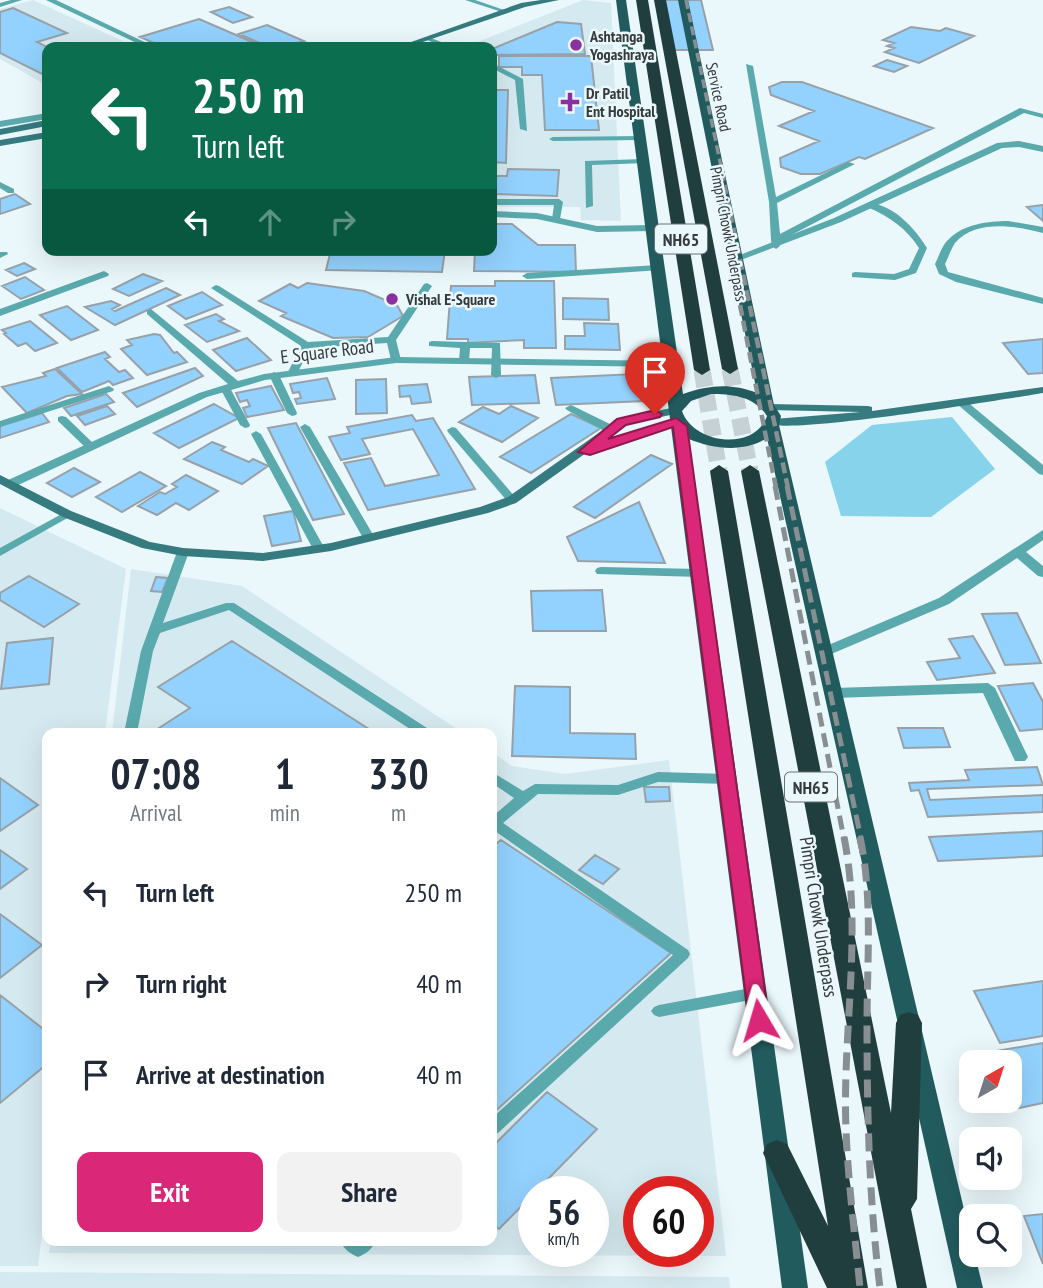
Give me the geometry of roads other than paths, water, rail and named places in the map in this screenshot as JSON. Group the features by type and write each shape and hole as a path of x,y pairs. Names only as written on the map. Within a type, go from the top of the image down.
{"highway":[{"name":"NH65","path":"642,0 702,370"},
{"name":"Pimpri Chowk Underpass","path":"660,0 730,369"},
{"name":"Pimpri Chowk Underpass","path":"719,471 853,1288"},
{"name":"Pimpri Chowk Underpass","path":"750,471 873,1103 901,1229"},
{"path":"901,1229 909,1023"},
{"path":"777,1153 843,1288"},
{"name":"NH65","path":"901,1229 912,1288"}],"main road":[{"path":"418,42 526,3 555,0"},
{"name":"Service Road","path":"682,0 771,415 970,1288"},
{"path":"618,4 658,268 795,1288"},
{"path":"0,131 42,125"},
{"path":"0,144 42,136"},
{"path":"585,452 677,416 693,394 719,390 747,394 771,415 843,420 898,409 1043,390"},
{"path":"5,482 67,514 147,545 183,552 263,557 369,538 484,510 512,500 585,452 610,429 636,417 677,416 701,439 730,443 757,438 771,415"}],"street":[{"path":"50,0 140,42"},
{"path":"0,124 42,117"},
{"path":"737,258 870,205 1000,145 1019,144 1043,149"},
{"path":"497,214 556,219 597,229 652,228"},
{"path":"1043,230 1000,222 983,226 952,241 940,264 944,274 960,281 1043,301"},
{"path":"0,313 104,274"},
{"path":"151,312 230,386"},
{"name":"E Square Road","path":"5,482 230,386 274,375 396,360 671,364"},
{"path":"961,402 1043,471"},
{"path":"571,408 610,429"},
{"path":"824,652 944,601 1043,534"},
{"path":"1018,552 1043,572"},
{"path":"834,693 988,688 1020,757"}],"lane":[{"path":"0,5 19,0"},
{"path":"468,0 507,12"},
{"path":"429,39 437,42"},
{"path":"749,66 773,202 776,243 1023,110 1043,116"},
{"path":"497,68 519,79 524,129"},
{"path":"553,139 640,138"},
{"path":"589,206 588,161 643,160"},
{"path":"773,202 851,164"},
{"path":"0,184 11,191"},
{"path":"497,202 559,202 556,219"},
{"path":"855,275 895,277 913,271 923,248 914,231 892,214 870,205"},
{"path":"527,276 658,268"},
{"path":"396,360 391,340 427,286"},
{"path":"216,288 306,345 391,340"},
{"path":"432,344 497,345 496,375"},
{"path":"293,372 306,345"},
{"path":"464,361 465,345"},
{"path":"274,375 292,413"},
{"path":"230,386 245,425"},
{"path":"0,424 109,389"},
{"path":"62,419 91,447"},
{"path":"304,427 369,538"},
{"path":"452,430 512,500"},
{"path":"256,434 319,549"},
{"path":"0,553 67,514"},
{"path":"131,728 147,651 183,552"},
{"path":"601,572 700,573"},
{"path":"155,630 230,606 417,728"},
{"path":"497,819 535,789 618,790 659,777 727,779"},
{"path":"497,780 524,798"},
{"path":"497,826 683,954 497,1123"},
{"path":"659,1012 756,993"}],"tunnel":[{"path":"730,369 750,471"},
{"path":"702,370 719,471"}],"railway":[{"path":"686,0 731,214"},
{"path":"730,212 788,488"},
{"path":"740,305 776,488"},
{"path":"775,486 844,839"},
{"path":"787,486 861,839"},
{"path":"844,837 852,909 846,1129 860,1288"},
{"path":"860,837 867,883 868,1123 873,1222 880,1288"}],"place":[{"name":"Ashtanga Yogashraya","path":"576,45"},
{"name":"Dr Patil Ent Hospital","path":"570,102"},
{"name":"Vishal E-Square","path":"392,299"}]}
